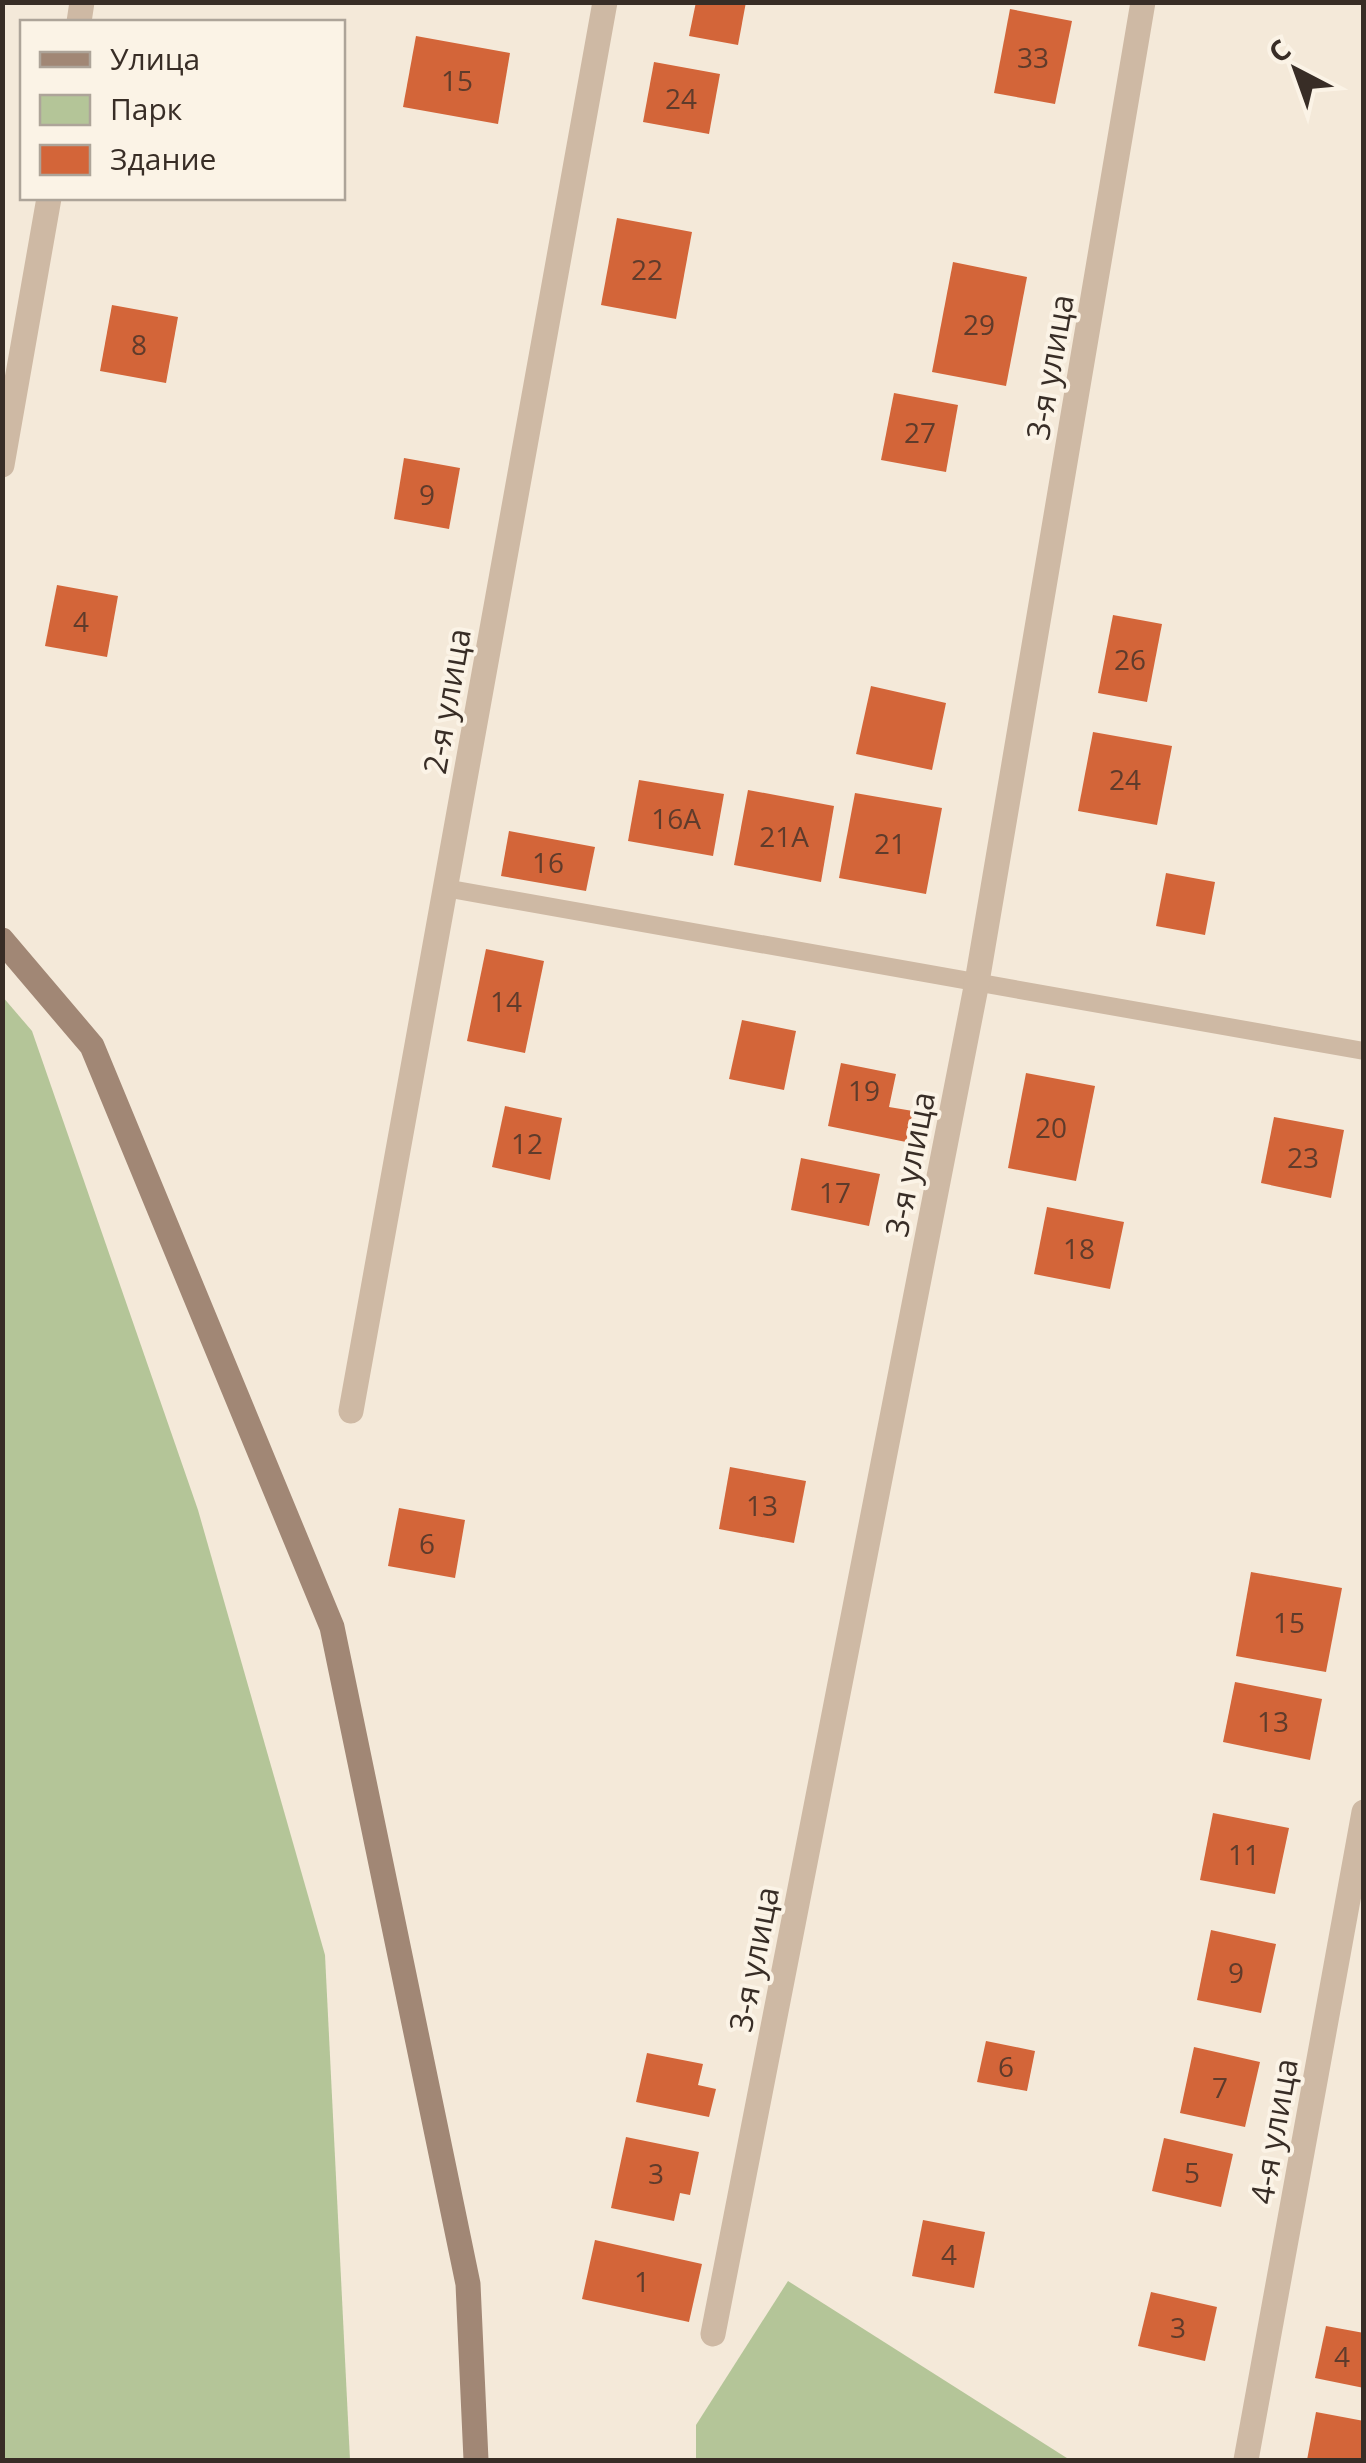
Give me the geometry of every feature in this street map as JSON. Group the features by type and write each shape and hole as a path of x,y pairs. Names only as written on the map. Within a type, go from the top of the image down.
{"street":[{"name":"2-я улица","path":"351,1411 604,2"},
{"name":"3-я улица","path":"713,2334 977,982 1144,2"},
{"path":"2,465 49,200"},
{"path":"2,940 92,1046 332,1627 468,2284 476,2460"},
{"name":"4-я улица","path":"1246,2460 1364,1812"}],"lane":[{"path":"445,888 1364,1050"}],"green space":[{"path":"2,996 32,1031 198,1510 325,1955 350,2460 3,2460"},
{"path":"788,2281 1070,2460 696,2460 696,2425"}],"building":[{"path":"696,2 746,2 738,45 689,36"},
{"path":"1010,9 1072,21 1055,104 994,93"},
{"path":"416,36 510,53 498,124 403,107"},
{"path":"654,62 720,74 709,134 643,122"},
{"path":"617,218 692,232 676,319 601,305"},
{"path":"953,262 1027,277 1006,386 932,372"},
{"path":"112,305 178,317 166,383 100,371"},
{"path":"894,393 958,405 946,472 881,460"},
{"path":"404,458 460,468 449,529 394,519"},
{"path":"57,585 118,596 107,657 45,646"},
{"path":"1113,615 1162,624 1147,702 1098,693"},
{"path":"871,686 946,703 932,770 856,754"},
{"path":"1093,732 1172,746 1157,825 1078,811"},
{"path":"639,780 724,794 713,856 628,841"},
{"path":"748,790 834,806 821,882 734,865"},
{"path":"855,793 942,808 926,894 839,878"},
{"path":"509,831 595,847 586,891 501,876"},
{"path":"1166,873 1215,882 1205,935 1156,926"},
{"path":"486,949 544,961 525,1053 467,1041"},
{"path":"742,1020 796,1031 784,1090 729,1079"},
{"path":"841,1063 896,1074 889,1107 913,1111 906,1142 828,1126"},
{"path":"1026,1073 1095,1086 1076,1181 1008,1168"},
{"path":"505,1106 562,1118 550,1180 492,1167"},
{"path":"1274,1117 1344,1130 1331,1198 1261,1183"},
{"path":"801,1158 880,1174 869,1226 791,1210"},
{"path":"1047,1207 1124,1222 1110,1289 1034,1274"},
{"path":"730,1467 806,1481 794,1543 719,1529"},
{"path":"399,1508 465,1520 455,1578 388,1566"},
{"path":"1251,1572 1342,1588 1326,1672 1236,1656"},
{"path":"1235,1682 1322,1699 1310,1760 1223,1742"},
{"path":"1213,1813 1289,1828 1275,1894 1200,1880"},
{"path":"1211,1930 1276,1944 1261,2013 1197,2000"},
{"path":"986,2041 1035,2051 1027,2091 977,2082"},
{"path":"1194,2047 1260,2062 1245,2127 1180,2113"},
{"path":"647,2053 703,2064 698,2085 716,2089 709,2117 636,2102"},
{"path":"626,2137 699,2152 690,2195 680,2193 674,2221 611,2208"},
{"path":"1164,2138 1233,2154 1221,2207 1152,2191"},
{"path":"923,2220 985,2232 974,2288 912,2276"},
{"path":"595,2240 702,2264 689,2322 582,2299"},
{"path":"1151,2292 1217,2307 1205,2361 1138,2346"},
{"path":"1326,2326 1364,2333 1364,2388 1315,2378"},
{"path":"1316,2412 1364,2421 1364,2460 1307,2460"}]}
